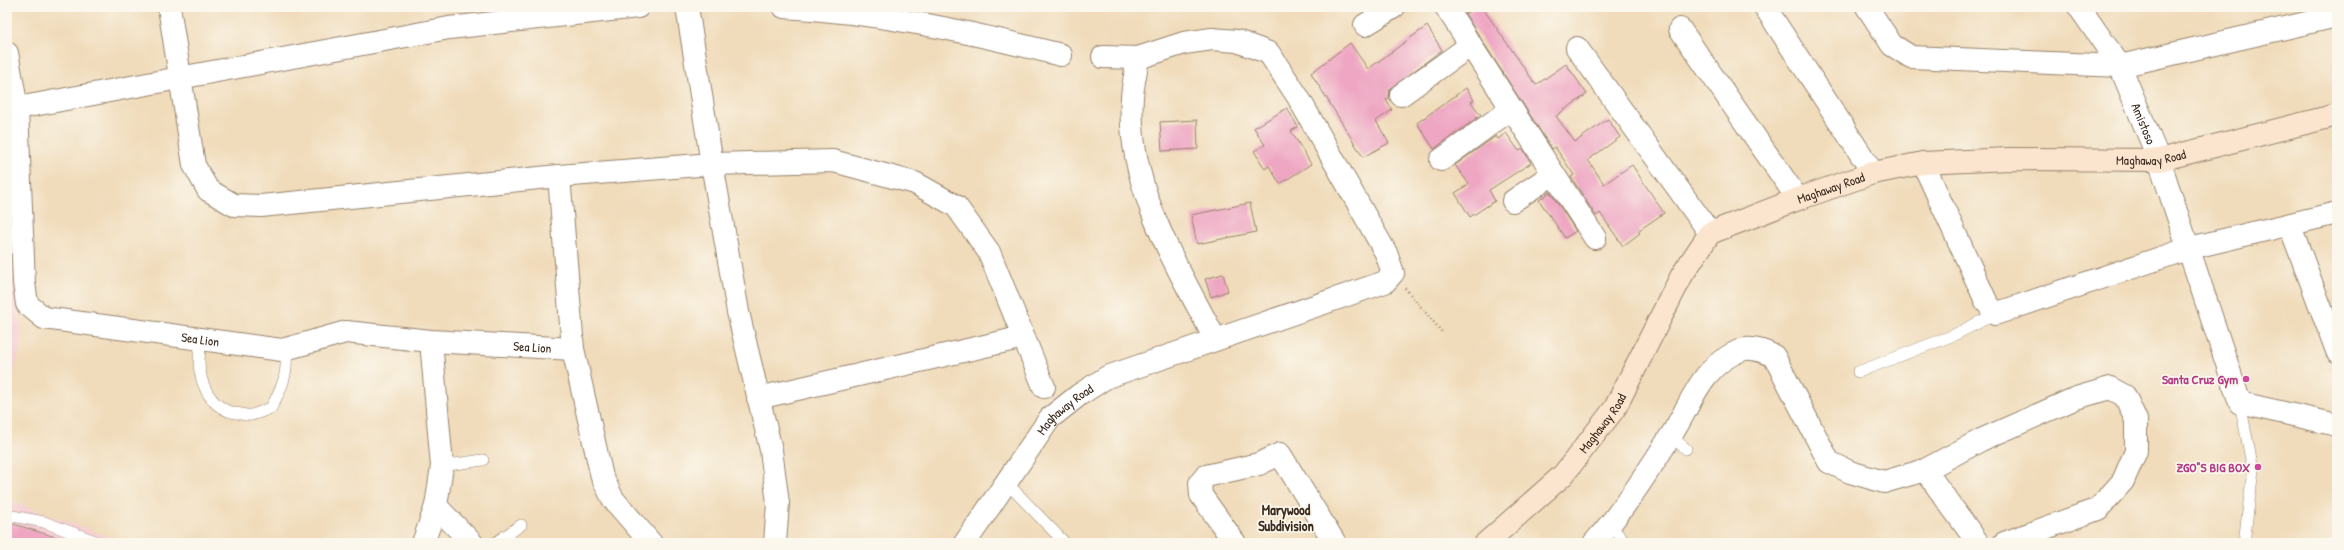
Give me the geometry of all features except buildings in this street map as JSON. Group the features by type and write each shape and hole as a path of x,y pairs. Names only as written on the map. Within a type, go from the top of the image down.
{"street":[{"path":"169,7 182,77 194,164 208,190 234,205 260,206 559,176 712,164 833,161 915,183 956,206 989,252 1044,387"},
{"path":"12,109 449,28 638,7"},
{"path":"687,7 712,164 738,312 770,450 778,503 775,543"},
{"path":"784,7 833,10 981,35 1061,55"},
{"path":"1365,25 1394,7"},
{"path":"1446,7 1595,238"},
{"path":"1765,7 1873,173"},
{"path":"1867,7 1892,45 1910,57 2120,66 2337,16"},
{"name":"Amistoso","path":"2079,7 2120,66 2159,160 2190,248 2240,403"},
{"path":"1680,29 1798,199"},
{"path":"1103,57 1138,58 1184,43 1212,40 1237,41 1269,53 1313,124 1386,253 1394,273"},
{"path":"1401,95 1471,45"},
{"path":"1577,48 1710,233"},
{"name":"Sea Lion","path":"7,53 24,283 27,304 44,318 282,350 346,332 431,341 573,349"},
{"path":"1138,58 1132,97 1134,144 1141,181 1155,220 1215,339"},
{"path":"1441,160 1511,109"},
{"name":"Maghaway Road","path":"1486,543 1563,475 1615,408 1682,275 1710,233 1798,199 1873,173 1922,163 2009,159 2159,160 2337,115"},
{"path":"1922,163 1986,301 1995,314 2190,248 2290,226 2337,213"},
{"path":"1513,201 1553,174"},
{"path":"559,176 573,349 602,477 612,499 651,543"},
{"path":"2290,226 2328,299 2337,351"},
{"name":"Maghaway Road","path":"965,543 1050,418 1079,394 1107,377 1385,282 1394,273"},
{"path":"758,398 1024,337"},
{"path":"423,543 436,506 442,466 431,341"},
{"path":"1594,543 1617,533 1679,442 1696,387 1712,370 1743,349 1758,350 1774,356 1829,462 1850,472 1884,482 1925,470 1982,440 2076,398 2110,388 2125,396 2136,420 2136,451 2123,482 2098,509 2004,543"},
{"path":"2240,403 2337,425"},
{"path":"1235,543 1201,495 1200,482 1206,476 1259,464 1280,454 1335,543"},
{"path":"1925,470 1978,543"},
{"path":"436,506 472,543"}],"lane":[{"path":"1858,372 1954,335 1995,314"},
{"path":"202,340 198,351 200,378 211,398 225,411 250,415 271,408 284,384 287,363 286,349"},
{"path":"2240,403 2253,470 2244,543"},
{"path":"442,466 483,460"},
{"path":"1006,482 1065,543"},
{"path":"7,515 44,522 100,543"},
{"path":"495,543 521,525"}],"path":[{"path":"1394,273 1442,332"}],"shaded area":[{"path":"7,202 22,339 7,401"},
{"path":"7,500 125,543 7,543"}],"place":[{"name":"Santa Cruz Gym","path":"2246,379"},
{"name":"ZGO\"S BIG BOX","path":"2258,467"}],"district":[{"name":"Marywood Subdivision","path":"1286,518"}]}
